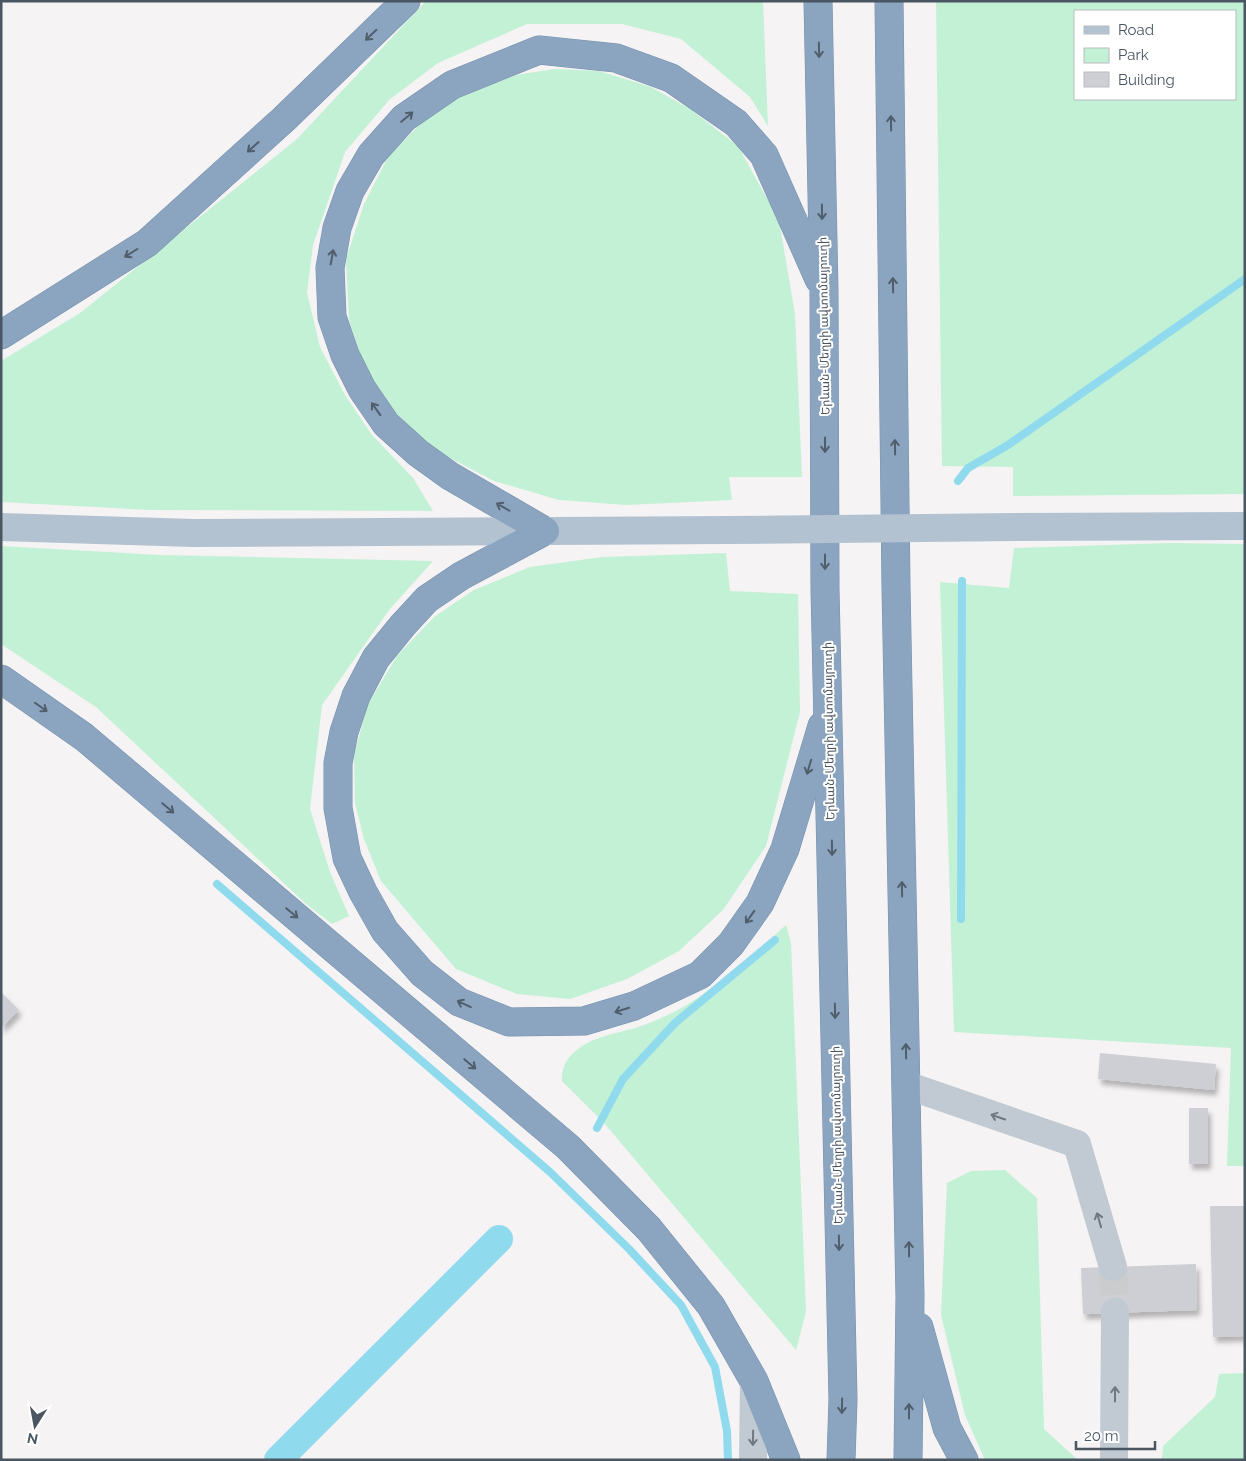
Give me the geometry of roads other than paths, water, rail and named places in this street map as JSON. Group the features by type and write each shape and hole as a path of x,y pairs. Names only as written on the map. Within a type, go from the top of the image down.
{"highway":[{"path":"1,335 147,243 284,119 406,1"},
{"name":"Երևան-Մեղրի ավտոմայրուղի","path":"818,1 824,291 825,580 843,1399 841,1460"},
{"path":"889,1 896,596 910,1297 908,1460"},
{"path":"545,532 450,476 418,454 386,424 344,355 332,317 330,268 337,228 350,191 371,156 404,118 452,85 539,50 616,58 671,78 736,123 764,155 824,291"},
{"path":"545,532 461,576 427,599 403,625 376,658 356,696 344,732 338,763 338,808 347,858 363,892 385,931 422,973 459,1002 509,1022 584,1021 634,1006 700,975 731,944 760,903 785,849 829,704"},
{"path":"1,680 84,736 568,1147 649,1229 711,1306 754,1381 786,1460"},
{"path":"910,1297 947,1428 964,1460"}],"main road":[{"path":"1,527 193,533 1245,526"}],"street":[{"path":"906,1085 1077,1144 1113,1267"},
{"path":"1114,1460 1115,1312"},
{"path":"753,1460 754,1381"}],"waterway":[{"path":"958,481 968,468 1008,445 1245,279"},
{"path":"961,919 962,581"},
{"path":"217,884 550,1172 629,1249 681,1305 715,1367 727,1431 728,1460"},
{"path":"597,1128 623,1079 675,1023 775,940"},
{"path":"278,1460 499,1239"}],"tunnel":[{"path":"1113,1267 1115,1312"}]}
